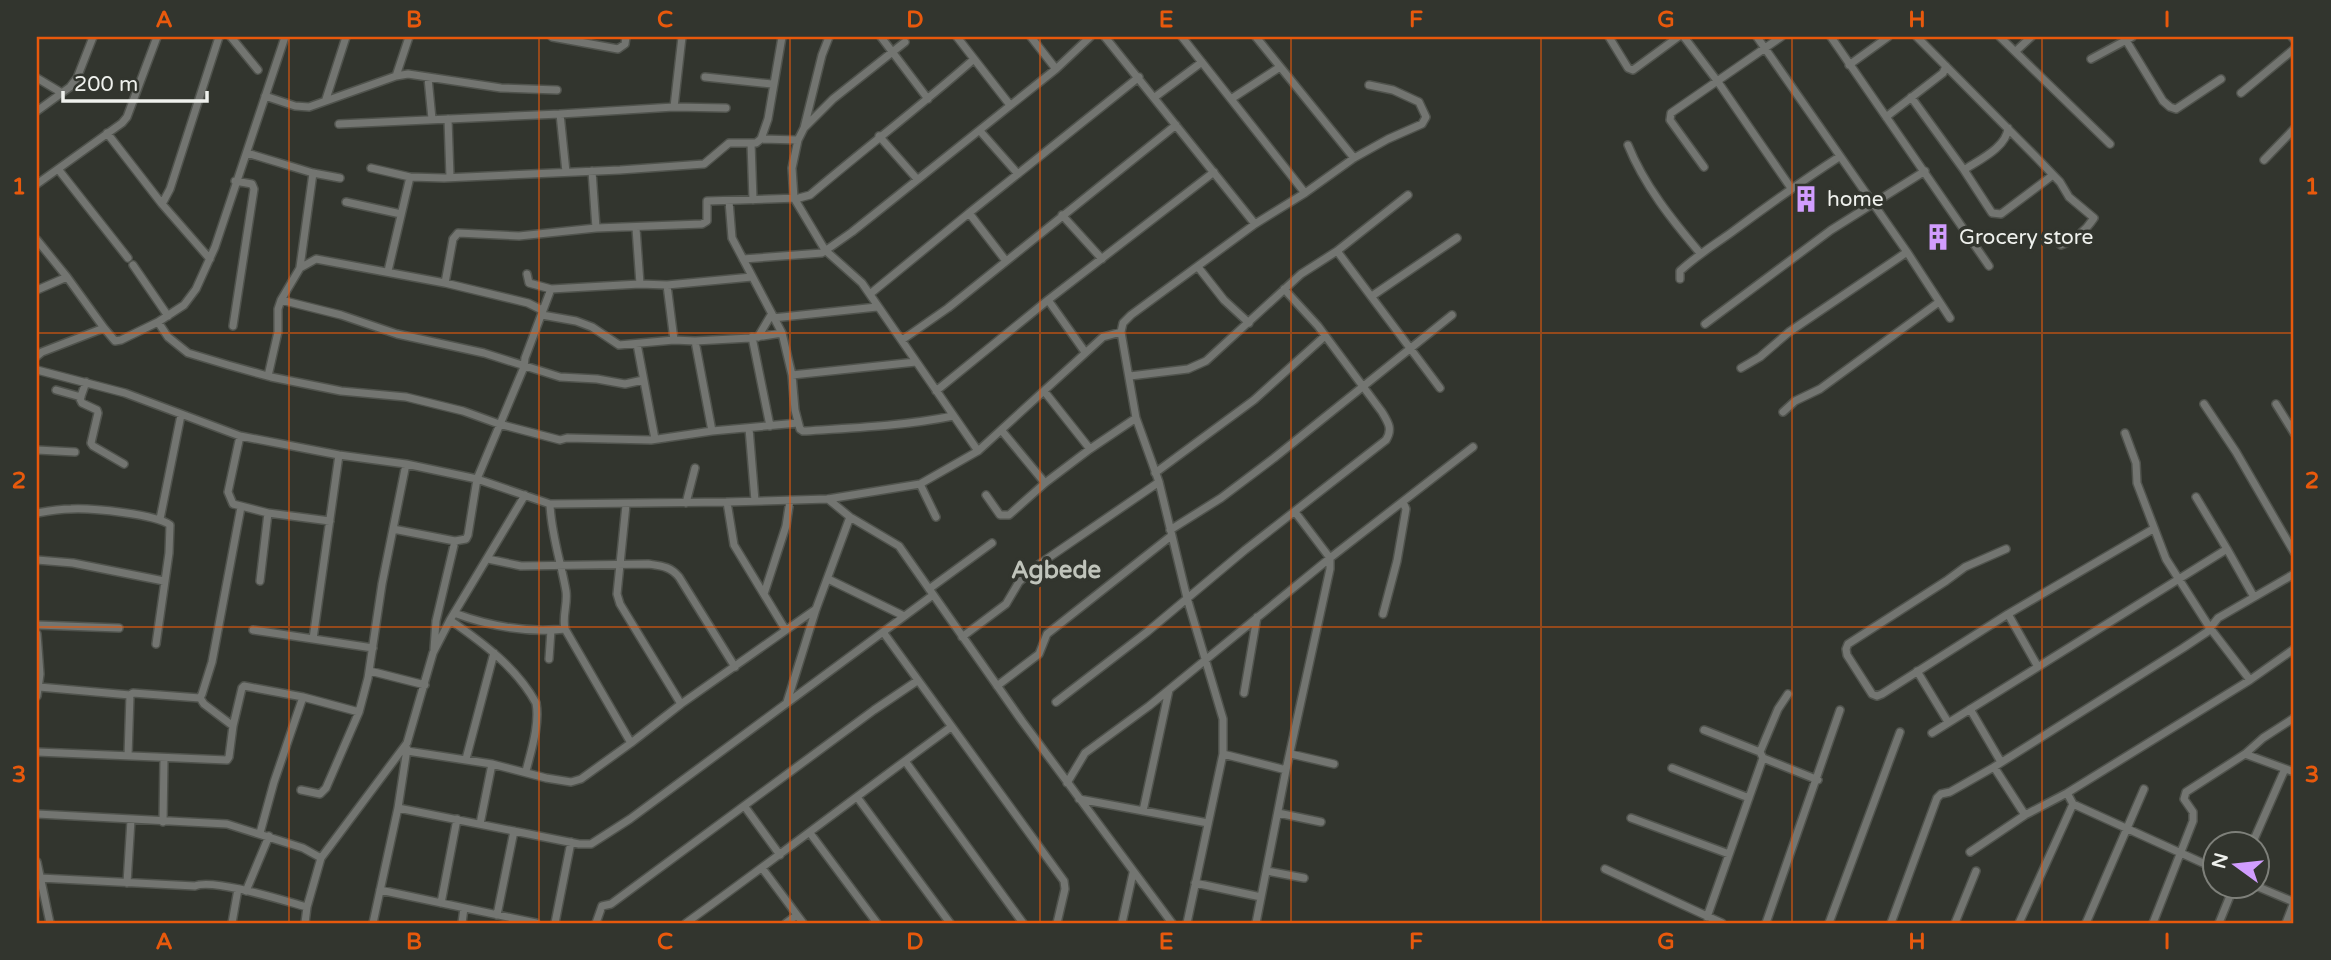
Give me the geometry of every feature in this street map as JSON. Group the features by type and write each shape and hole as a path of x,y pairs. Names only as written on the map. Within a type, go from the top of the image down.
{"street":[{"path":"37,111 77,78 93,37"},
{"path":"37,184 127,117 158,37"},
{"path":"162,204 219,37"},
{"path":"231,37 257,70"},
{"path":"37,240 115,341 158,322 184,305 210,259 285,37"},
{"path":"326,99 346,37"},
{"path":"396,76 410,37"},
{"path":"552,37 618,49 625,44 626,37"},
{"path":"674,107 681,37"},
{"path":"761,139 768,119 782,37"},
{"path":"829,37 804,128 798,140 792,168 794,198 825,250 856,276 870,294 978,451"},
{"path":"881,37 928,99"},
{"path":"957,37 1010,105"},
{"path":"1031,37 1056,69"},
{"path":"743,259 808,255 825,250 852,232 980,131 1056,69 1090,37"},
{"path":"1105,37 1255,224"},
{"path":"1182,37 1305,193"},
{"path":"1256,37 1354,158"},
{"path":"1609,37 1633,71 1678,37"},
{"path":"1684,37 1791,188"},
{"path":"1757,37 1950,318"},
{"path":"1704,167 1670,120 1670,116 1781,37"},
{"path":"1831,37 1989,266"},
{"path":"1849,65 1888,37"},
{"path":"1917,37 2053,175 2069,197 2094,218 2067,243 2061,245 2056,240"},
{"path":"2000,37 2110,144"},
{"path":"2016,51 2031,37"},
{"path":"2091,59 2128,38 2163,101 2174,109 2221,79"},
{"path":"804,128 833,99 905,42"},
{"path":"2241,93 2294,49"},
{"path":"445,283 453,239 458,233 519,236 596,228 705,224 707,201 810,195 974,59"},
{"path":"1155,97 1202,62"},
{"path":"1231,99 1280,66"},
{"path":"1886,117 1943,72 1946,66"},
{"path":"265,96 302,107 408,74 501,88 557,90"},
{"path":"705,77 772,84"},
{"path":"870,294 1139,77"},
{"path":"37,78 62,93"},
{"path":"428,78 432,119"},
{"path":"1187,923 1223,754 1223,719 1187,598 1159,482 1136,418 1121,332 1123,323 1131,316 1255,224 1354,158 1422,124 1426,117 1419,102 1409,96 1369,85"},
{"path":"1911,97 1992,213 1998,215 2053,175"},
{"path":"339,124 674,107 726,108"},
{"path":"560,114 566,172"},
{"path":"448,119 450,177"},
{"path":"902,340 948,308 1176,125"},
{"path":"1964,170 2003,143 2008,128"},
{"path":"2264,160 2294,130"},
{"path":"980,131 1018,174"},
{"path":"107,133 162,204 210,259"},
{"path":"879,136 917,179"},
{"path":"371,168 410,177 450,177 704,164 729,143 751,143 761,139 798,140"},
{"path":"751,143 753,200"},
{"path":"1628,145 1641,176 1700,253"},
{"path":"247,153 313,173 340,178"},
{"path":"1680,279 1679,271 1700,253 1839,157"},
{"path":"58,170 130,262 168,316"},
{"path":"592,171 596,228"},
{"path":"1705,324 1786,262 1925,171"},
{"path":"936,391 1048,300 1214,172"},
{"path":"268,376 278,332 278,309 300,268 313,173"},
{"path":"388,271 410,177"},
{"path":"233,326 254,188 252,184 235,181"},
{"path":"1130,376 1197,366 1249,323 1301,274 1337,251 1408,195"},
{"path":"729,201 732,238 782,333 792,375 798,423 803,431 926,421 953,416"},
{"path":"346,202 401,214"},
{"path":"969,213 1006,261"},
{"path":"1062,215 1102,259"},
{"path":"636,228 640,284"},
{"path":"1371,296 1457,238"},
{"path":"1337,251 1440,388"},
{"path":"1741,368 1907,252"},
{"path":"300,268 316,259 388,271 528,303 542,312 592,327 614,344 695,341 782,333"},
{"path":"1198,267 1224,300 1249,323"},
{"path":"527,274 530,283 551,289 667,285 752,277"},
{"path":"37,290 67,277"},
{"path":"667,285 674,340"},
{"path":"393,529 455,541 466,539 477,479 524,367 551,289"},
{"path":"1056,702 1147,632 1386,440 1390,434 1389,423 1362,386 1325,336 1284,289"},
{"path":"281,300 341,315 397,334 484,353 572,379 597,379 625,384 643,380"},
{"path":"1048,300 1086,352"},
{"path":"1783,412 1795,401 1820,389 1939,302"},
{"path":"770,426 755,337 772,317 877,307"},
{"path":"997,685 1039,654 1047,634 1170,533 1297,440 1452,315"},
{"path":"158,322 168,337 188,353 268,376 341,391 406,397 560,440 655,439 798,423"},
{"path":"37,356 104,328"},
{"path":"37,370 125,393 240,436 477,479 550,504 626,505 828,499 920,484 978,451 1002,432 1103,337 1121,332"},
{"path":"1155,473 1254,400 1325,336"},
{"path":"695,341 712,431"},
{"path":"637,344 655,439"},
{"path":"792,375 915,362"},
{"path":"86,382 81,397 82,403 98,413 91,443 124,464"},
{"path":"56,390 81,397"},
{"path":"1044,391 1090,449"},
{"path":"2204,404 2236,452 2294,552"},
{"path":"2276,404 2292,424 2294,433"},
{"path":"160,519 181,415"},
{"path":"986,495 1000,515 1006,516 1090,449 1136,418"},
{"path":"748,428 755,501"},
{"path":"1002,432 1045,483"},
{"path":"2125,433 2136,463 2137,483 2153,529 2170,566 2210,628 2250,680"},
{"path":"240,436 228,492 233,504 268,513 330,521"},
{"path":"1068,783 1085,753 1169,690 1204,657 1473,447"},
{"path":"37,450 75,452"},
{"path":"313,639 339,455"},
{"path":"301,790 320,794 326,789 359,712 370,671 382,584 405,464"},
{"path":"686,503 695,468"},
{"path":"962,637 1006,604 1019,582 1046,559 1159,482"},
{"path":"920,484 936,517"},
{"path":"433,653 525,495"},
{"path":"2196,497 2254,597"},
{"path":"828,499 850,517 898,546 1079,799 1172,923"},
{"path":"764,594 786,526 790,500"},
{"path":"727,502 734,545 785,629"},
{"path":"1383,614 1397,561 1406,509 1403,502"},
{"path":"550,504 551,524 566,594 563,621 565,629 631,743"},
{"path":"626,505 617,594 620,604 681,704"},
{"path":"200,698 212,662 241,507"},
{"path":"37,513 72,509 160,519 170,525 156,644"},
{"path":"1256,923 1286,770 1330,572 1330,558 1295,512"},
{"path":"260,582 268,513"},
{"path":"787,702 816,608 850,517"},
{"path":"2006,548 1959,570 1848,645 1846,649 1872,694 1882,694 2008,614 2153,529"},
{"path":"373,923 398,808 407,747 433,653 436,621 455,541"},
{"path":"398,808 591,844 630,819 883,632 992,543"},
{"path":"1932,733 2227,549"},
{"path":"488,559 521,566 648,564 672,569 735,667"},
{"path":"37,560 164,581"},
{"path":"1891,923 1937,798 1941,794 1950,792 1998,765 2174,654 2210,628 2218,618 2294,574"},
{"path":"828,579 904,616"},
{"path":"407,747 526,771 546,778 576,781 816,608"},
{"path":"2008,614 2038,667"},
{"path":"452,617 551,630 565,629"},
{"path":"452,617 511,670 536,703 533,746 526,771"},
{"path":"1244,693 1257,617"},
{"path":"37,625 119,628"},
{"path":"253,630 373,648"},
{"path":"549,659 551,630"},
{"path":"883,632 1064,881 1065,889 1057,923"},
{"path":"37,634 38,691 133,693 200,698"},
{"path":"1970,852 2025,815 2067,793 2250,680 2294,649"},
{"path":"466,760 494,653"},
{"path":"370,671 425,685"},
{"path":"1917,671 1948,722"},
{"path":"596,923 602,906 611,904 917,681"},
{"path":"37,752 227,760 244,686 303,697 359,712"},
{"path":"1143,811 1169,690"},
{"path":"1707,917 1749,798 1761,755 1778,709 1788,694"},
{"path":"128,756 130,695"},
{"path":"260,833 303,697"},
{"path":"200,698 233,726"},
{"path":"1970,709 2025,815"},
{"path":"1766,923 1818,780 1840,710"},
{"path":"2153,923 2194,816 2184,795 2294,718"},
{"path":"686,923 951,727"},
{"path":"1703,730 1818,780"},
{"path":"1829,923 1900,732"},
{"path":"305,923 321,858 407,747"},
{"path":"1223,754 1286,770"},
{"path":"1291,754 1334,764"},
{"path":"2245,754 2294,772"},
{"path":"163,822 164,759"},
{"path":"905,761 1023,923"},
{"path":"480,824 492,764"},
{"path":"1672,768 1749,798"},
{"path":"2259,830 2285,769"},
{"path":"2086,923 2144,789"},
{"path":"2067,793 2073,804 2202,863"},
{"path":"857,797 950,923"},
{"path":"1079,799 1208,823"},
{"path":"2019,923 2073,804"},
{"path":"745,807 780,855"},
{"path":"1278,813 1321,822"},
{"path":"37,814 227,824 303,848 321,858"},
{"path":"1631,818 1729,854"},
{"path":"440,903 457,819"},
{"path":"127,883 131,820"},
{"path":"497,915 514,831"},
{"path":"810,833 877,923"},
{"path":"232,923 242,890 269,836"},
{"path":"555,923 572,842"},
{"path":"37,863 50,923"},
{"path":"762,868 803,923"},
{"path":"1605,869 1722,923"},
{"path":"1267,870 1304,878"},
{"path":"1955,923 1976,871"},
{"path":"1122,923 1133,873"},
{"path":"40,878 195,886 202,883 307,907"},
{"path":"1195,883 1261,897"},
{"path":"380,890 536,923"},
{"path":"2272,893 2294,902 2286,923"},
{"path":"2219,923 2229,900"},
{"path":"462,923 464,908"},
{"path":"786,923 796,915"}],"place":[{"name":"home","path":"1806,199"},
{"name":"Grocery store","path":"1938,237"}],"district":[{"name":"Agbede","path":"1056,570"}]}
